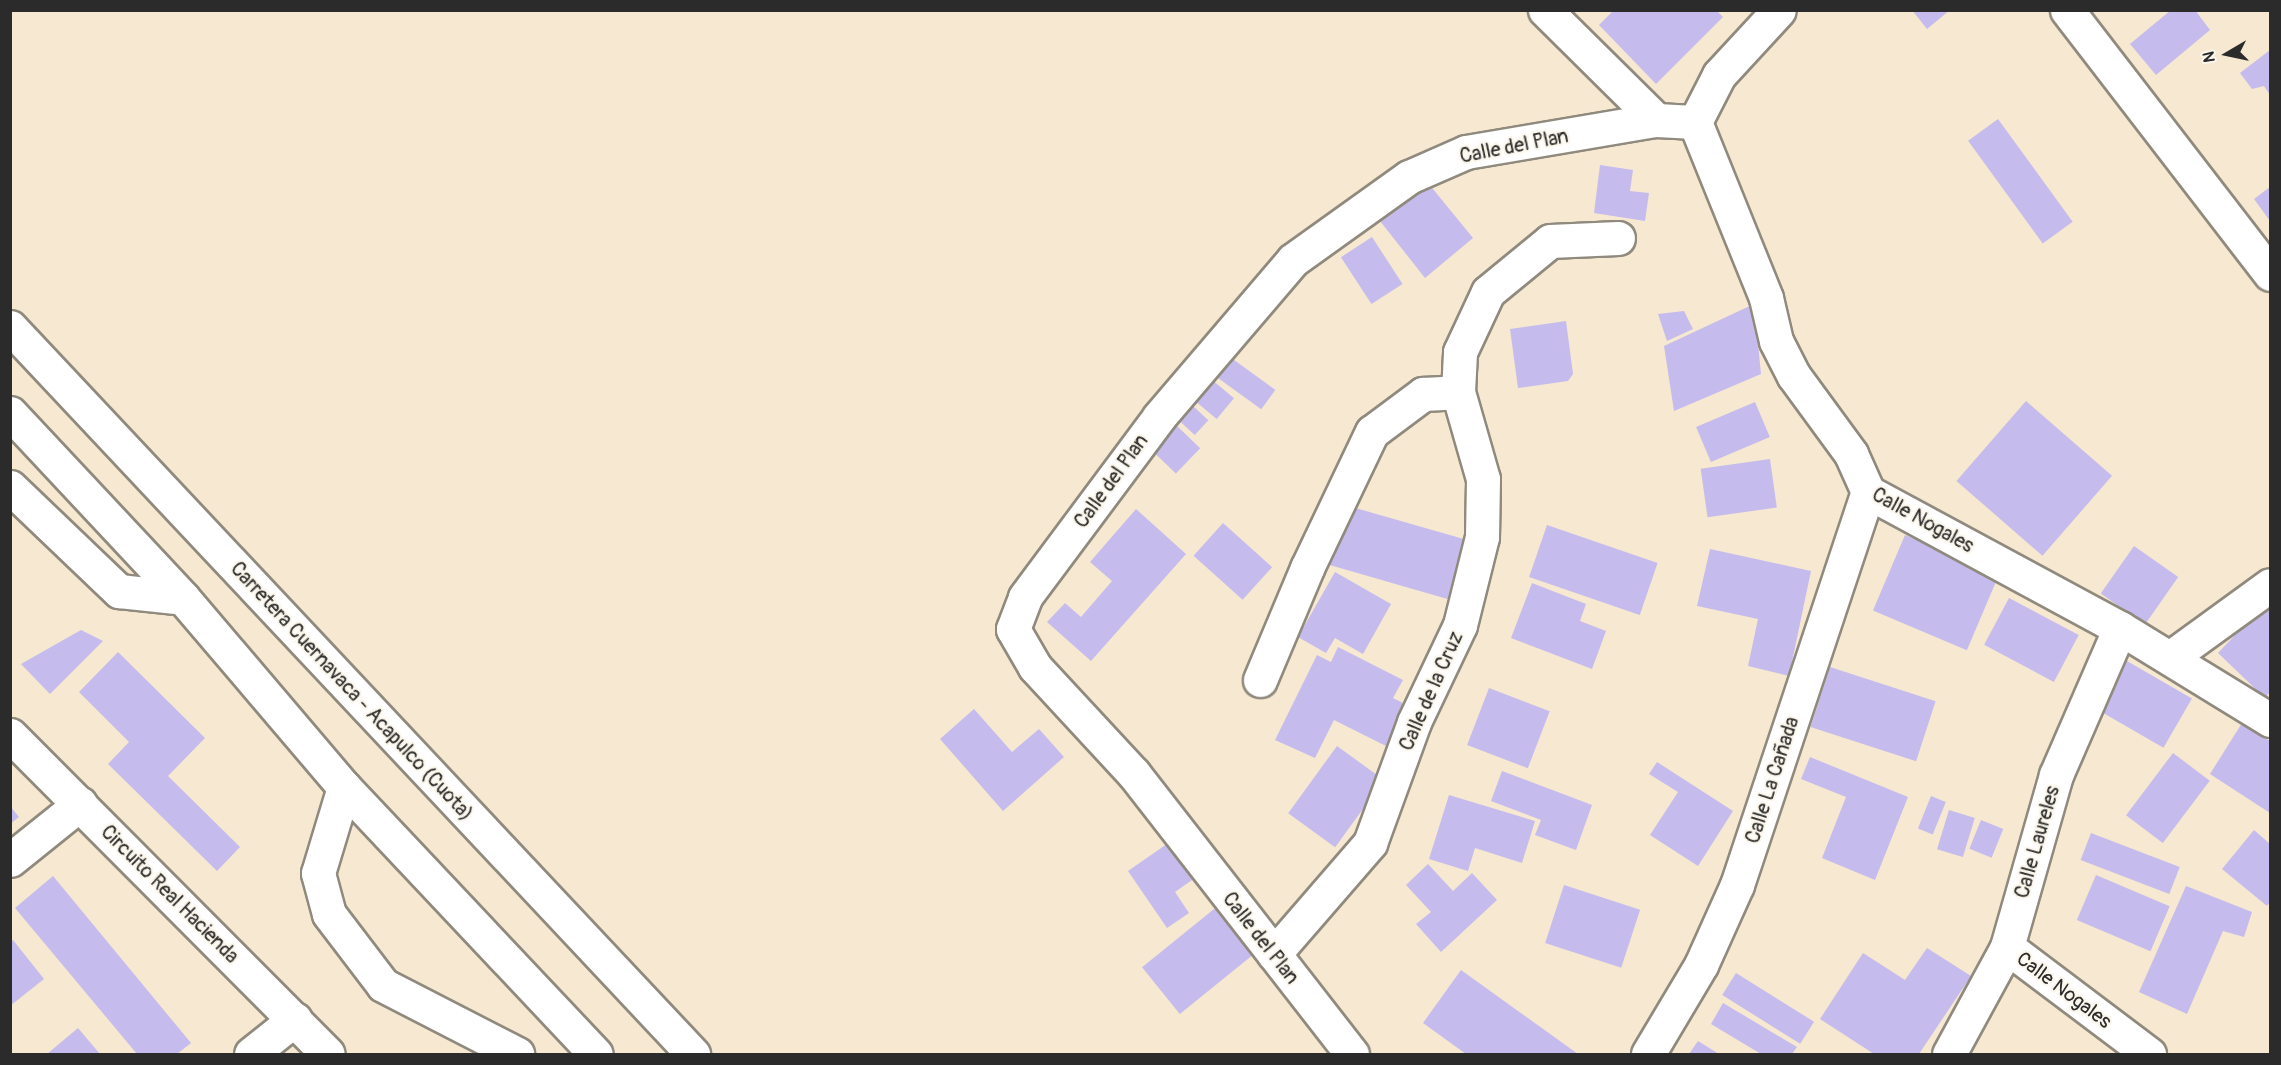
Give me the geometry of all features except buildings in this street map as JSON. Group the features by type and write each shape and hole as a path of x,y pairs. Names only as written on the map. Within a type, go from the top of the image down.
{"main road":[{"path":"1545,10 1656,120"},
{"path":"1695,122 1719,75 1779,10"},
{"path":"2067,10 2271,274"},
{"name":"Calle del Plan","path":"1352,1054 1134,774 1035,667 1013,629 1025,597 1159,417 1293,260 1409,177 1466,152 1656,120 1695,122"},
{"name":"Calle Nogales","path":"1695,122 1766,298 1776,340 1794,376 1851,454 1868,492 2120,627 2271,720"},
{"name":"Calle de la Cruz","path":"1274,954 1370,843 1414,722 1460,625 1482,537 1483,479 1458,392 1460,352 1488,292 1550,241 1618,238"},
{"name":"Carretera Cuernavaca - Acapulco (Cuota)","path":"10,327 693,1054"},
{"path":"1260,680 1307,568 1372,432 1423,394 1458,392"},
{"path":"10,413 183,598 344,787 596,1054"},
{"path":"10,487 119,591 183,598"},
{"name":"Calle La Cañada","path":"1648,1054 1701,965 1737,885 1868,492"},
{"path":"2171,657 2271,585"},
{"name":"Calle Laureles","path":"1949,1054 2007,947 2056,776 2120,627"},
{"name":"Circuito Real Hacienda","path":"10,735 328,1054"},
{"path":"344,787 318,873 329,914 383,985 517,1054"},
{"path":"10,860 80,804"},
{"name":"Calle Nogales","path":"2007,947 2150,1054"},
{"path":"251,1054 295,1019"}]}
